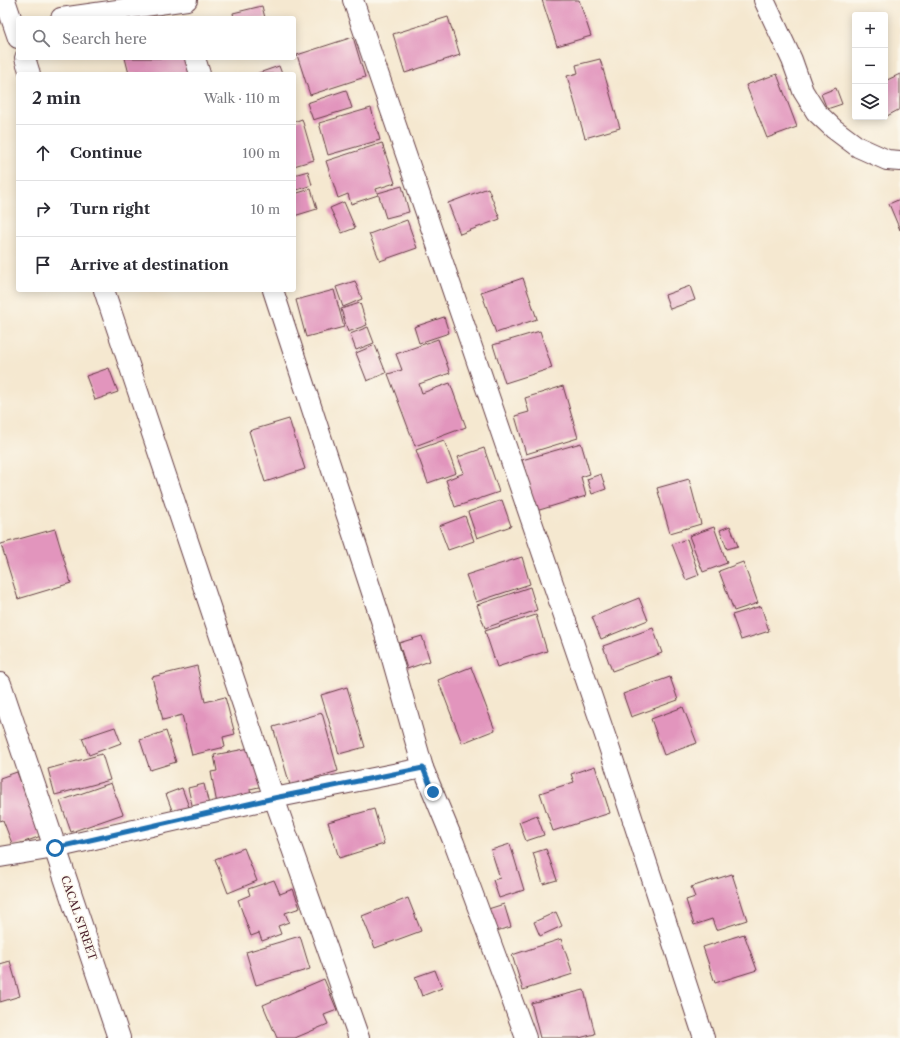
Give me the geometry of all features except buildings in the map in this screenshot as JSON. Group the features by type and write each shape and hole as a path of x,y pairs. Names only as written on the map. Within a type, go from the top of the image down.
{"street":[{"path":"5,0 12,28"},
{"path":"353,0 608,744 704,1038"},
{"path":"764,0 792,60 803,91 816,112 834,129 858,147 887,160 900,161"},
{"path":"79,16 180,5"},
{"path":"26,60 29,72"},
{"path":"196,60 199,72"},
{"path":"105,292 274,798 359,1038"},
{"path":"274,292 381,620 423,768 454,842 526,1038"},
{"name":"CACAL STREET","path":"0,684 119,1038"},
{"path":"0,857 55,848 274,798 423,768"}],"route":[{"path":"55,848 274,798 423,768 433,792"}]}
